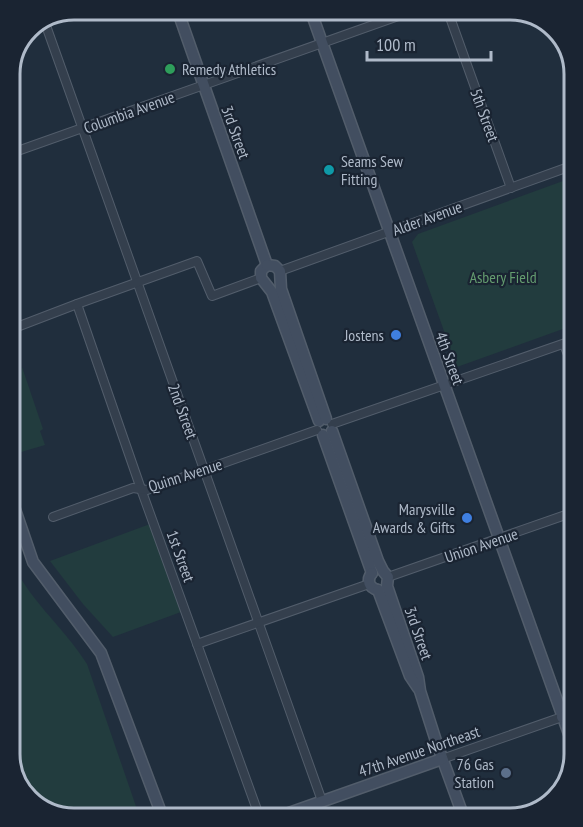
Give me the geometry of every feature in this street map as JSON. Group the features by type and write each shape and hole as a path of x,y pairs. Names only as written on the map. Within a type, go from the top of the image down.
{"street":[{"name":"3rd Street","path":"181,20 267,265"},
{"name":"4th Street","path":"314,20 564,722"},
{"name":"Columbia Avenue","path":"20,150 387,20"},
{"name":"5th Street","path":"451,20 511,188"},
{"name":"2nd Street","path":"47,28 322,801"},
{"name":"Alder Avenue","path":"280,276 390,232 564,169"},
{"path":"20,326 197,261 212,296 265,281 274,284 280,276 275,266 267,265 261,271 265,281"},
{"name":"3rd Street","path":"280,276 281,289 325,426 379,580 418,677 420,691 460,808"},
{"name":"3rd Street","path":"265,281 281,313 325,426"},
{"name":"1st Street","path":"76,304 256,807"},
{"name":"Quinn Avenue","path":"53,517 133,488 147,490 564,344"},
{"name":"Union Avenue","path":"197,644 564,515"},
{"path":"20,524 33,562 101,652 159,807"},
{"name":"47th Avenue Northeast","path":"304,808 562,717"}],"green space":[{"name":"Asbery Field","path":"564,181 564,329 457,367 412,242 418,234"},
{"path":"22,367 43,429 40,431 45,445 20,452"},
{"path":"150,524 181,612 113,637 83,604 50,561"},
{"path":"20,577 87,664 136,807 56,805 35,792 27,780 20,760"}],"place":[{"name":"Remedy Athletics","path":"170,69"},
{"name":"Seams Sew Fitting","path":"329,170"},
{"name":"Jostens","path":"396,335"},
{"name":"Marysville Awards & Gifts","path":"467,518"},
{"name":"76 Gas Station","path":"506,773"}]}
